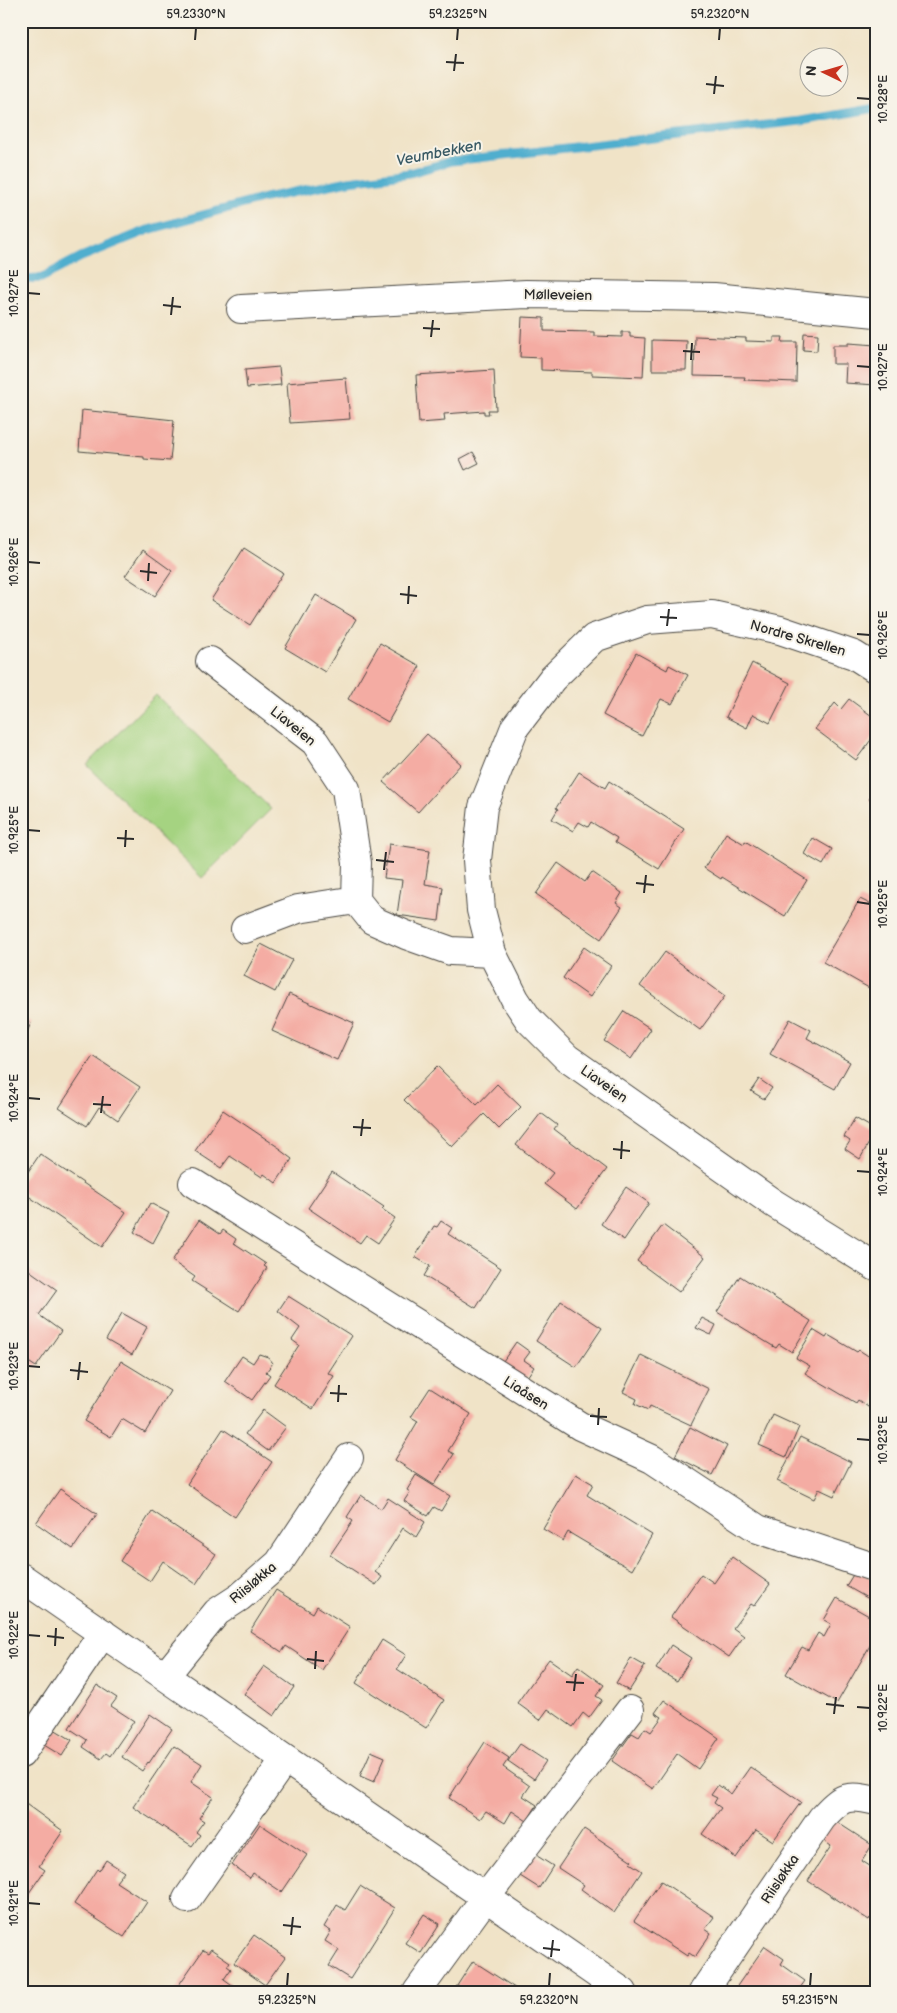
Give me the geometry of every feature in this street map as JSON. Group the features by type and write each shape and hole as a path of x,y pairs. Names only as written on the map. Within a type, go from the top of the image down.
{"street":[{"name":"Mølleveien","path":"241,309 526,294 714,297 876,313"},
{"name":"Nordre Skrellen","path":"492,953 482,910 477,860 483,807 515,727 552,678 594,638 647,620 712,615 780,630 854,655 876,669"},
{"name":"Liaveien","path":"210,662 315,742 346,788 357,863 356,900"},
{"path":"245,929 298,909 356,900 372,920 406,935 451,951 492,953"},
{"name":"Liaveien","path":"492,953 529,1020 567,1058 772,1203 876,1267"},
{"name":"Liaåsen","path":"193,1183 580,1426 652,1459 758,1530 876,1568"},
{"name":"Riisløkka","path":"165,1676 217,1612 240,1597 279,1563 349,1458"},
{"path":"21,1577 623,1992"},
{"path":"21,1754 103,1634"},
{"path":"417,1992 486,1897 630,1710"},
{"path":"186,1899 285,1759"},
{"name":"Riisløkka","path":"703,1992 822,1818 838,1800 857,1796 876,1801"}],"green space":[{"path":"156,695 271,809 202,878 87,765"}],"building":[{"path":"522,317 544,318 544,331 594,332 594,336 622,337 622,332 630,332 630,337 645,338 643,377 541,370 541,358 520,357"},
{"path":"804,333 818,334 817,351 803,350"},
{"path":"695,336 746,338 746,341 774,342 774,337 783,337 782,342 797,342 796,382 744,380 745,377 694,376"},
{"path":"652,340 687,341 686,370 652,370"},
{"path":"848,343 876,345 876,385 845,383 846,364 833,364 833,345 848,345"},
{"path":"279,367 281,385 247,388 245,370"},
{"path":"494,370 496,410 488,410 489,414 484,414 484,411 444,414 445,421 419,423 416,375"},
{"path":"346,378 350,419 290,423 287,383"},
{"path":"82,410 174,420 170,461 79,451"},
{"path":"473,452 479,463 465,470 460,459"},
{"path":"244,548 283,573 250,625 211,600"},
{"path":"143,550 172,571 155,596 125,576"},
{"path":"316,595 356,619 325,672 285,648"},
{"path":"380,643 420,666 388,722 348,699"},
{"path":"636,653 667,670 669,665 688,675 672,704 661,699 642,736 603,715"},
{"path":"752,663 790,683 770,723 753,714 747,728 726,717"},
{"path":"849,699 876,719 876,733 856,760 815,729 835,703 841,709"},
{"path":"427,734 461,764 418,812 383,782"},
{"path":"579,772 605,788 609,781 684,829 659,869 615,842 617,838 591,822 588,827 579,822 573,831 552,819 558,809 556,808"},
{"path":"876,792 876,806 869,799"},
{"path":"726,833 744,844 745,841 807,880 785,916 704,868"},
{"path":"813,838 832,849 823,865 804,854"},
{"path":"389,844 430,850 425,884 443,887 439,921 397,915 402,880 384,878"},
{"path":"558,863 585,882 592,872 622,893 616,903 622,907 601,939 536,894"},
{"path":"860,899 876,907 876,992 823,962"},
{"path":"261,944 292,960 275,992 244,976"},
{"path":"584,947 611,966 590,997 563,978"},
{"path":"665,952 725,996 700,1030 640,986"},
{"path":"289,994 354,1023 337,1060 272,1031"},
{"path":"624,1011 651,1029 631,1059 604,1041"},
{"path":"21,1019 31,1023 21,1046"},
{"path":"790,1019 811,1030 807,1038 850,1062 835,1089 770,1054"},
{"path":"93,1056 140,1087 118,1120 99,1107 87,1126 59,1108"},
{"path":"437,1066 477,1105 497,1084 521,1107 499,1129 484,1114 452,1147 404,1100"},
{"path":"759,1079 772,1088 764,1099 751,1091"},
{"path":"223,1110 281,1149 292,1159 276,1183 264,1174 262,1177 230,1156 221,1168 195,1151"},
{"path":"541,1113 557,1125 554,1129 607,1169 577,1209 544,1184 553,1173 516,1145"},
{"path":"855,1118 876,1130 860,1159 845,1149 850,1141 844,1137"},
{"path":"40,1154 126,1212 102,1247 21,1191 21,1182"},
{"path":"332,1172 384,1207 382,1209 395,1218 378,1243 366,1235 360,1243 308,1208"},
{"path":"626,1187 649,1203 624,1240 601,1224"},
{"path":"150,1203 169,1213 153,1243 134,1232"},
{"path":"199,1220 220,1234 223,1230 236,1239 234,1243 266,1264 264,1266 267,1268 239,1311 192,1281 195,1277 172,1261"},
{"path":"441,1221 452,1228 448,1234 501,1268 476,1308 424,1276 430,1266 415,1257 434,1226 437,1227"},
{"path":"663,1225 705,1257 679,1292 637,1261"},
{"path":"26,1268 57,1290 39,1315 61,1331 36,1367 21,1357 21,1272 23,1273"},
{"path":"740,1276 811,1321 792,1352 779,1344 776,1348 717,1312"},
{"path":"288,1296 352,1336 328,1373 334,1376 313,1409 274,1384 299,1345 292,1340 300,1328 278,1311"},
{"path":"561,1301 602,1328 576,1367 536,1341"},
{"path":"122,1313 147,1327 132,1355 106,1340"},
{"path":"702,1318 716,1325 711,1335 696,1328"},
{"path":"813,1330 826,1338 828,1335 857,1352 859,1350 876,1361 876,1401 871,1409 858,1400 856,1403 805,1373 810,1366 796,1358"},
{"path":"516,1342 530,1352 524,1360 534,1367 525,1380 501,1364"},
{"path":"259,1354 268,1357 273,1363 266,1372 270,1375 252,1400 225,1381 242,1356 253,1363"},
{"path":"641,1355 709,1389 691,1425 650,1406 648,1410 635,1404 637,1399 623,1392"},
{"path":"121,1361 170,1391 145,1433 122,1419 111,1437 84,1421"},
{"path":"430,1388 471,1414 448,1451 454,1454 434,1485 395,1460 418,1421 411,1417"},
{"path":"263,1410 286,1427 268,1451 245,1434"},
{"path":"773,1415 799,1427 786,1457 759,1445"},
{"path":"690,1427 727,1446 712,1475 675,1456"},
{"path":"223,1429 272,1462 235,1517 187,1484"},
{"path":"800,1437 851,1462 834,1496 819,1489 814,1499 777,1481"},
{"path":"576,1474 593,1484 587,1495 652,1535 632,1570 568,1532 563,1541 543,1529"},
{"path":"416,1475 450,1496 441,1511 434,1507 428,1516 404,1501 410,1492 407,1490"},
{"path":"60,1489 97,1514 73,1549 36,1523"},
{"path":"361,1495 381,1509 388,1498 425,1522 416,1537 403,1528 375,1572 382,1577 376,1585 330,1555 353,1521 347,1517"},
{"path":"152,1511 216,1554 196,1584 163,1561 150,1581 120,1561"},
{"path":"732,1557 770,1584 754,1606 751,1604 733,1628 744,1636 729,1657 671,1617 701,1574 714,1583"},
{"path":"856,1570 876,1581 876,1603 846,1586"},
{"path":"276,1590 313,1613 317,1606 350,1627 322,1670 286,1646 282,1652 250,1631"},
{"path":"837,1598 876,1620 876,1635 837,1703 786,1674 802,1647 808,1650 818,1633 824,1637 831,1624 824,1620"},
{"path":"382,1640 406,1655 397,1669 444,1700 426,1728 356,1683"},
{"path":"671,1645 691,1658 677,1681 656,1669"},
{"path":"631,1658 645,1666 629,1691 616,1683"},
{"path":"549,1659 572,1675 578,1666 604,1685 596,1696 602,1700 589,1718 583,1713 573,1727 548,1709 540,1720 517,1703"},
{"path":"264,1666 294,1687 274,1716 244,1694"},
{"path":"97,1685 117,1698 111,1706 134,1721 110,1756 106,1753 101,1759 83,1747 87,1740 69,1728"},
{"path":"664,1700 719,1738 698,1769 677,1754 653,1789 612,1761 632,1733 639,1737 645,1728 651,1732 662,1717 655,1713"},
{"path":"150,1714 172,1729 142,1771 122,1757"},
{"path":"54,1729 72,1740 62,1756 44,1745"},
{"path":"485,1742 509,1758 503,1767 530,1786 523,1796 537,1805 527,1821 512,1811 505,1823 486,1811 480,1819 449,1798"},
{"path":"520,1744 546,1761 534,1779 508,1761"},
{"path":"174,1746 202,1764 191,1782 213,1797 199,1818 204,1821 196,1832 200,1835 192,1846 133,1807"},
{"path":"371,1751 385,1757 374,1782 360,1776"},
{"path":"750,1767 801,1802 773,1841 756,1830 736,1858 702,1834 721,1808 714,1803 717,1798 711,1795 718,1785 731,1794"},
{"path":"23,1802 63,1831 39,1866 45,1870 24,1900 21,1898 21,1805"},
{"path":"832,1819 872,1845 862,1861 876,1870 876,1922 870,1918 869,1920 808,1881 831,1846 820,1838"},
{"path":"260,1824 307,1855 282,1892 253,1873 250,1878 232,1865"},
{"path":"584,1829 632,1861 630,1863 642,1871 614,1913 581,1889 584,1885 558,1868"},
{"path":"534,1854 553,1866 539,1888 520,1876"},
{"path":"106,1860 124,1872 116,1882 147,1902 124,1937 74,1904 97,1869 99,1871"},
{"path":"661,1881 714,1917 705,1929 711,1933 695,1957 689,1953 687,1956 634,1921"},
{"path":"360,1886 395,1908 350,1979 329,1966 339,1950 325,1941 331,1931 324,1927 337,1905 345,1910"},
{"path":"424,1914 440,1924 421,1953 405,1943"},
{"path":"254,1935 285,1957 265,1985 234,1963"},
{"path":"765,1946 784,1959 781,1964 805,1981 797,1992 739,1992 735,1989"},
{"path":"211,1949 230,1962 227,1966 231,1969 224,1979 242,1992 174,1992 203,1950 208,1953"},
{"path":"473,1961 521,1992 453,1992"},
{"path":"21,1984 29,1989 33,1992 21,1992"}],"waterway":[{"name":"Veumbekken","path":"21,279 41,278 81,257 148,230 265,198 349,181 410,173 452,161 801,121 876,108"}]}
